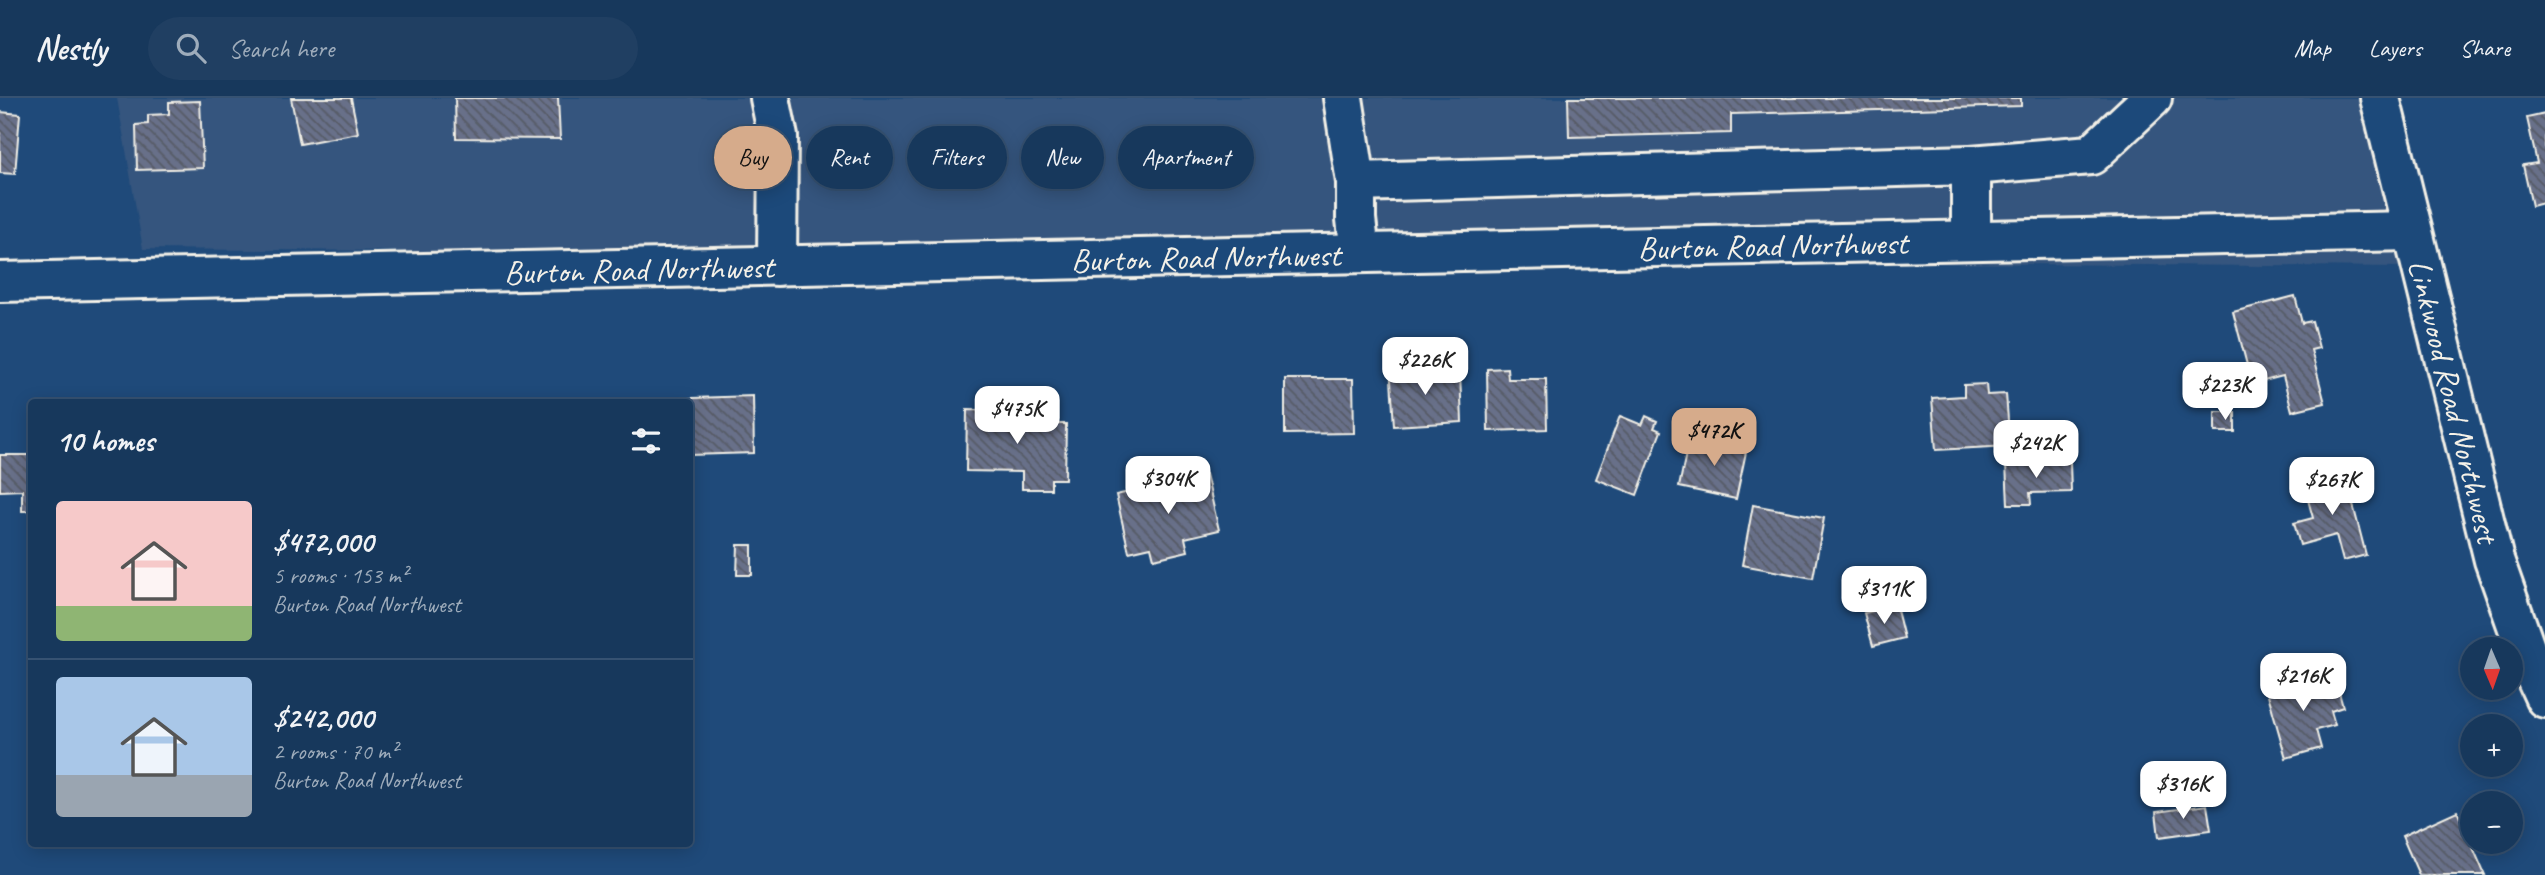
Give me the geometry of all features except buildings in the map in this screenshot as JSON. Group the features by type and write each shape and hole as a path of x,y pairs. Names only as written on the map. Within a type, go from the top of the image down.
{"street":[{"path":"771,98 778,137 777,266"},
{"path":"1343,98 1356,181 1356,219 1360,253"},
{"path":"1356,181 1970,165 2091,155 2152,98"},
{"name":"Linkwood Road Northwest","path":"2380,98 2494,560 2545,698"},
{"path":"1970,165 1971,240"},
{"name":"Burton Road Northwest","path":"0,282 2412,231"}],"shaded area":[{"path":"117,98 2374,98 2406,267 143,249"}]}
